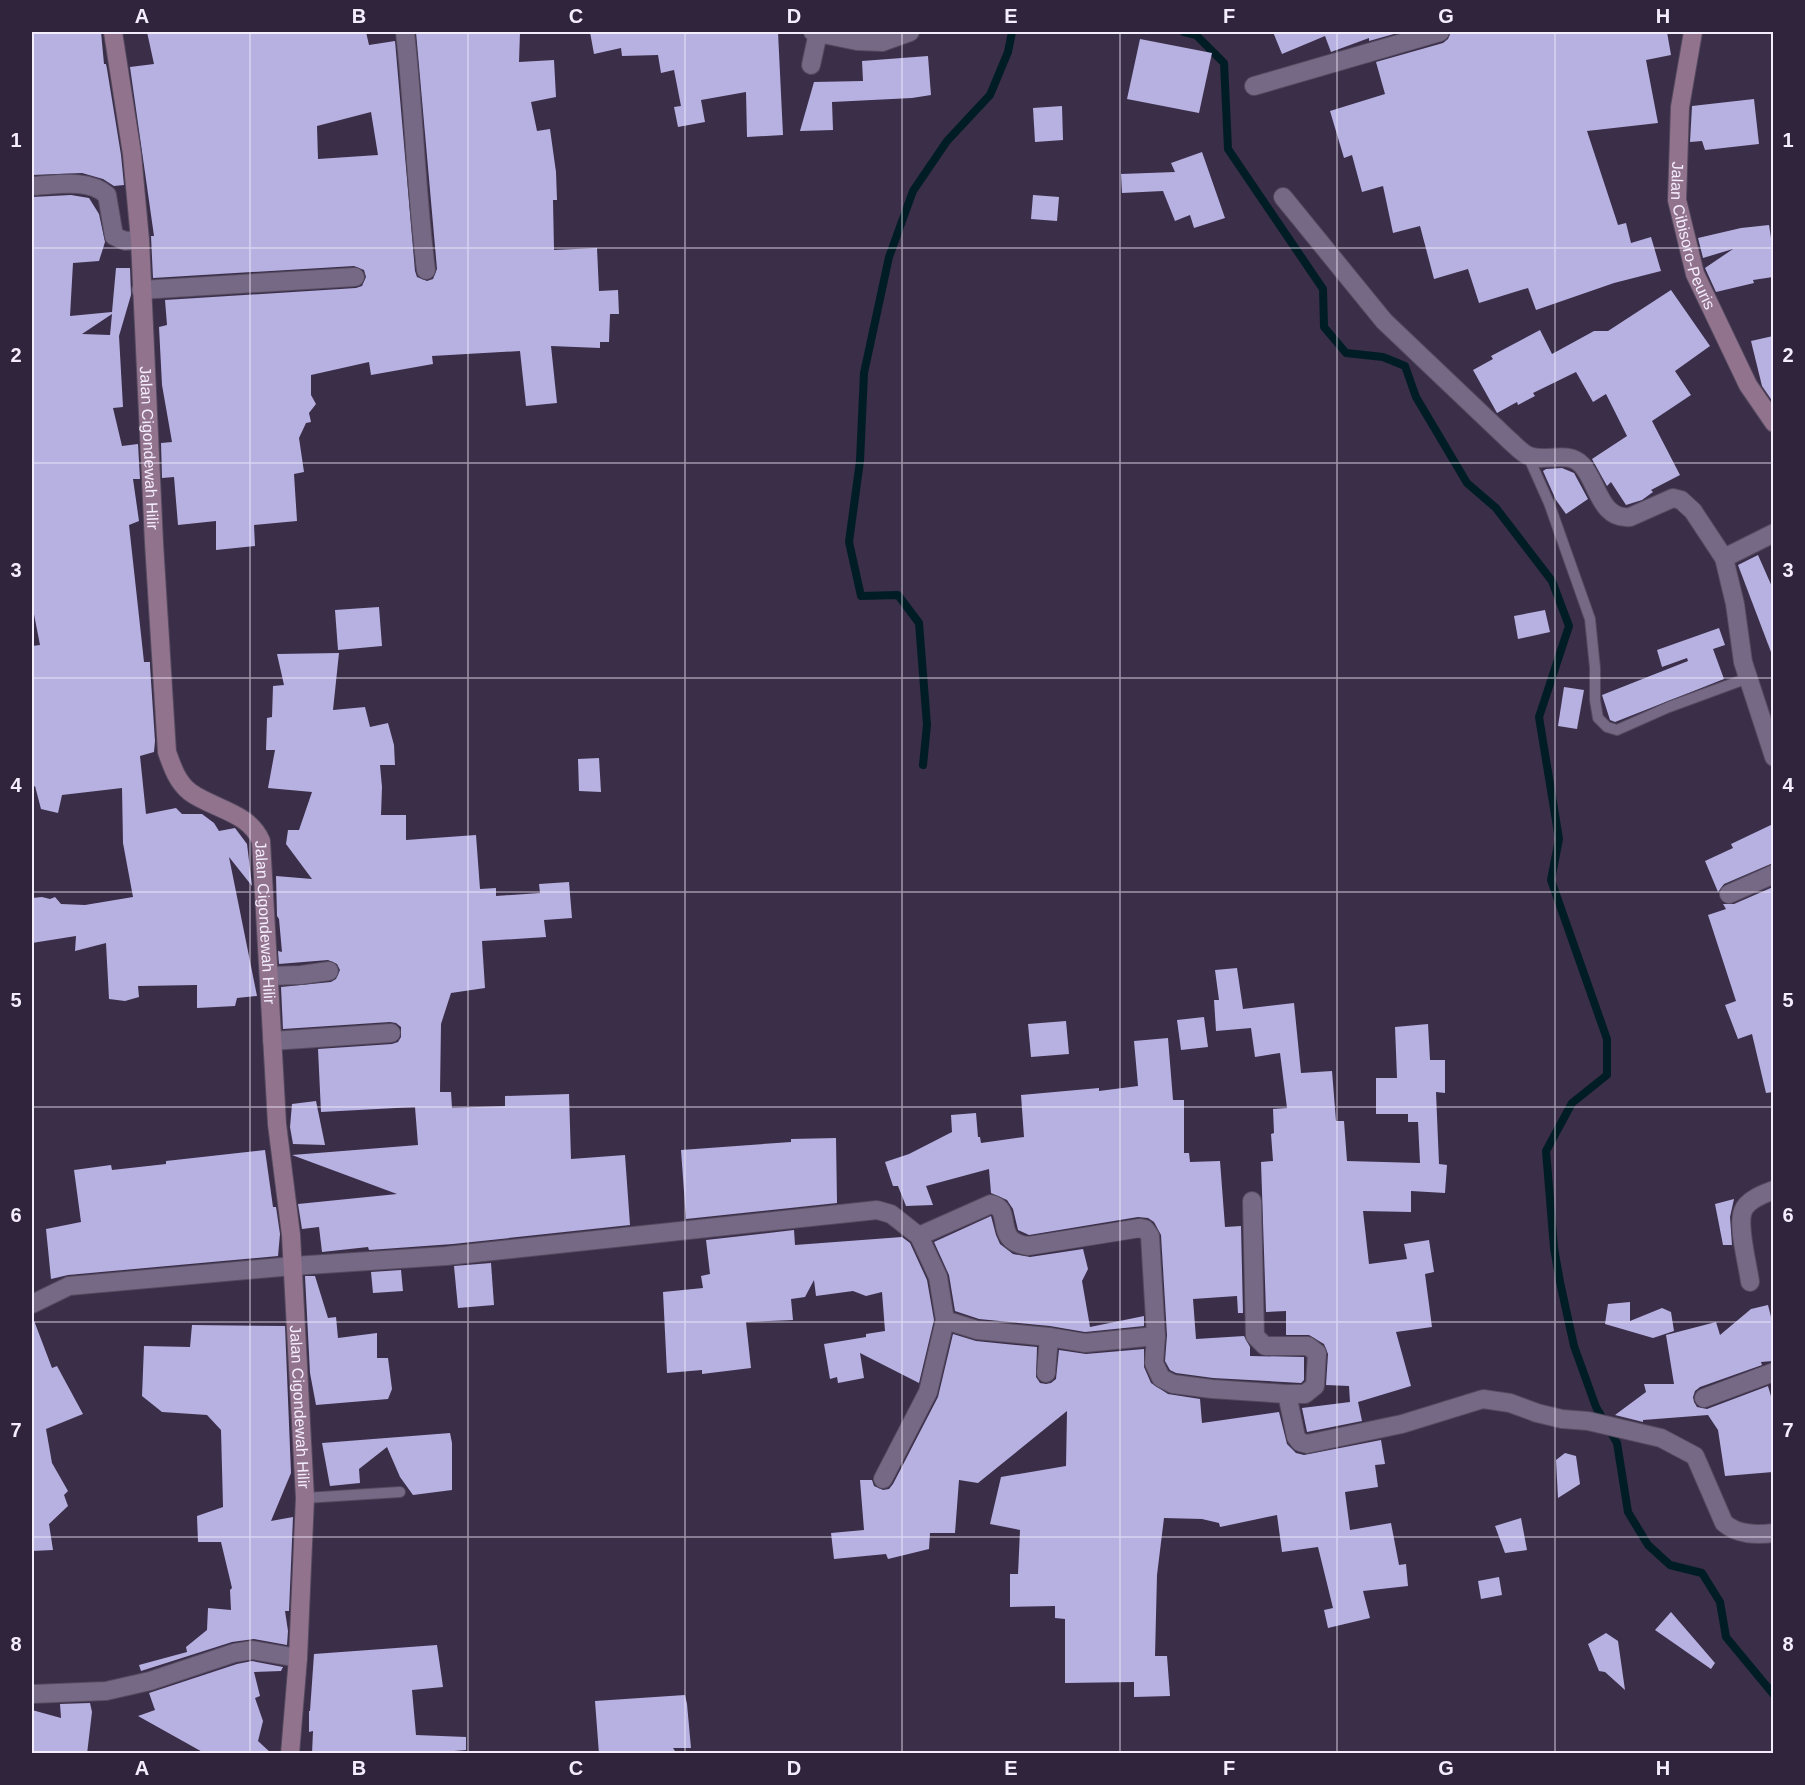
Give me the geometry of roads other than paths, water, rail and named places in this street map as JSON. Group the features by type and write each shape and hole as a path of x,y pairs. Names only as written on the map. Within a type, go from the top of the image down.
{"street":[{"name":"Jalan Cigondewah Hilir","path":"113,32 132,154 140,240 167,752 175,774 190,791 239,817 257,830 261,841 278,1124 291,1235 305,1498 298,1658 290,1754"},
{"path":"405,32 411,85 419,212 426,270"},
{"path":"811,65 815,32 857,41 882,42 910,32"},
{"path":"1254,86 1407,36 1440,32"},
{"name":"Jalan Cibisoro-Peuris","path":"1693,32 1680,107 1677,200 1695,274 1748,385 1773,423"},
{"path":"32,186 98,187 107,195 114,236 125,241 140,240"},
{"path":"1283,197 1384,321 1528,456 1564,457 1581,465 1606,507 1612,514 1623,518 1673,498 1681,500 1693,511 1724,558 1743,662 1773,757"},
{"path":"141,290 355,277"},
{"path":"1724,558 1773,532"},
{"path":"1729,894 1773,874"},
{"path":"269,975 301,975 329,971"},
{"path":"272,1041 391,1033"},
{"path":"1750,1282 1742,1230 1743,1210 1749,1202 1773,1190"},
{"path":"919,1236 992,1204 999,1207 1009,1238 1019,1244 1029,1246 1145,1229 1150,1236 1156,1336 1154,1352 1156,1371 1161,1378 1173,1384 1305,1394 1315,1386 1317,1353 1308,1346 1265,1346 1255,1336 1252,1201"},
{"path":"32,1304 69,1287 293,1266 446,1256 876,1210 891,1214 919,1236 938,1277 945,1320 928,1392 883,1479"},
{"path":"945,1320 976,1330 1085,1343 1156,1336"},
{"path":"1046,1373 1049,1337"},
{"path":"1704,1398 1772,1378"},
{"path":"1287,1394 1296,1437 1300,1442 1307,1444 1402,1424 1483,1398 1510,1403 1562,1419 1588,1421 1661,1438 1695,1456 1724,1522 1732,1530 1743,1533 1773,1533"},
{"path":"32,1694 106,1691 150,1681 234,1653 252,1650 298,1658"}],"lane":[{"path":"1528,456 1549,503 1590,618 1598,718 1607,726 1617,730 1669,707 1748,678"},
{"path":"305,1498 400,1492"}],"waterway":[{"path":"923,765 927,725 919,623 898,595 861,596 849,542 860,461 864,373 889,257 913,191 947,141 990,95 1008,52 1012,32"},
{"path":"1184,32 1196,35 1224,63 1228,149 1323,289 1324,327 1346,353 1383,357 1405,366 1416,397 1467,483 1496,508 1552,581 1569,626 1539,717 1559,839 1551,880 1607,1039 1607,1075 1572,1103 1546,1151 1554,1248 1560,1282 1574,1346 1596,1407 1617,1443 1628,1512 1648,1545 1670,1565 1702,1573 1720,1602 1726,1637 1774,1695"}]}
